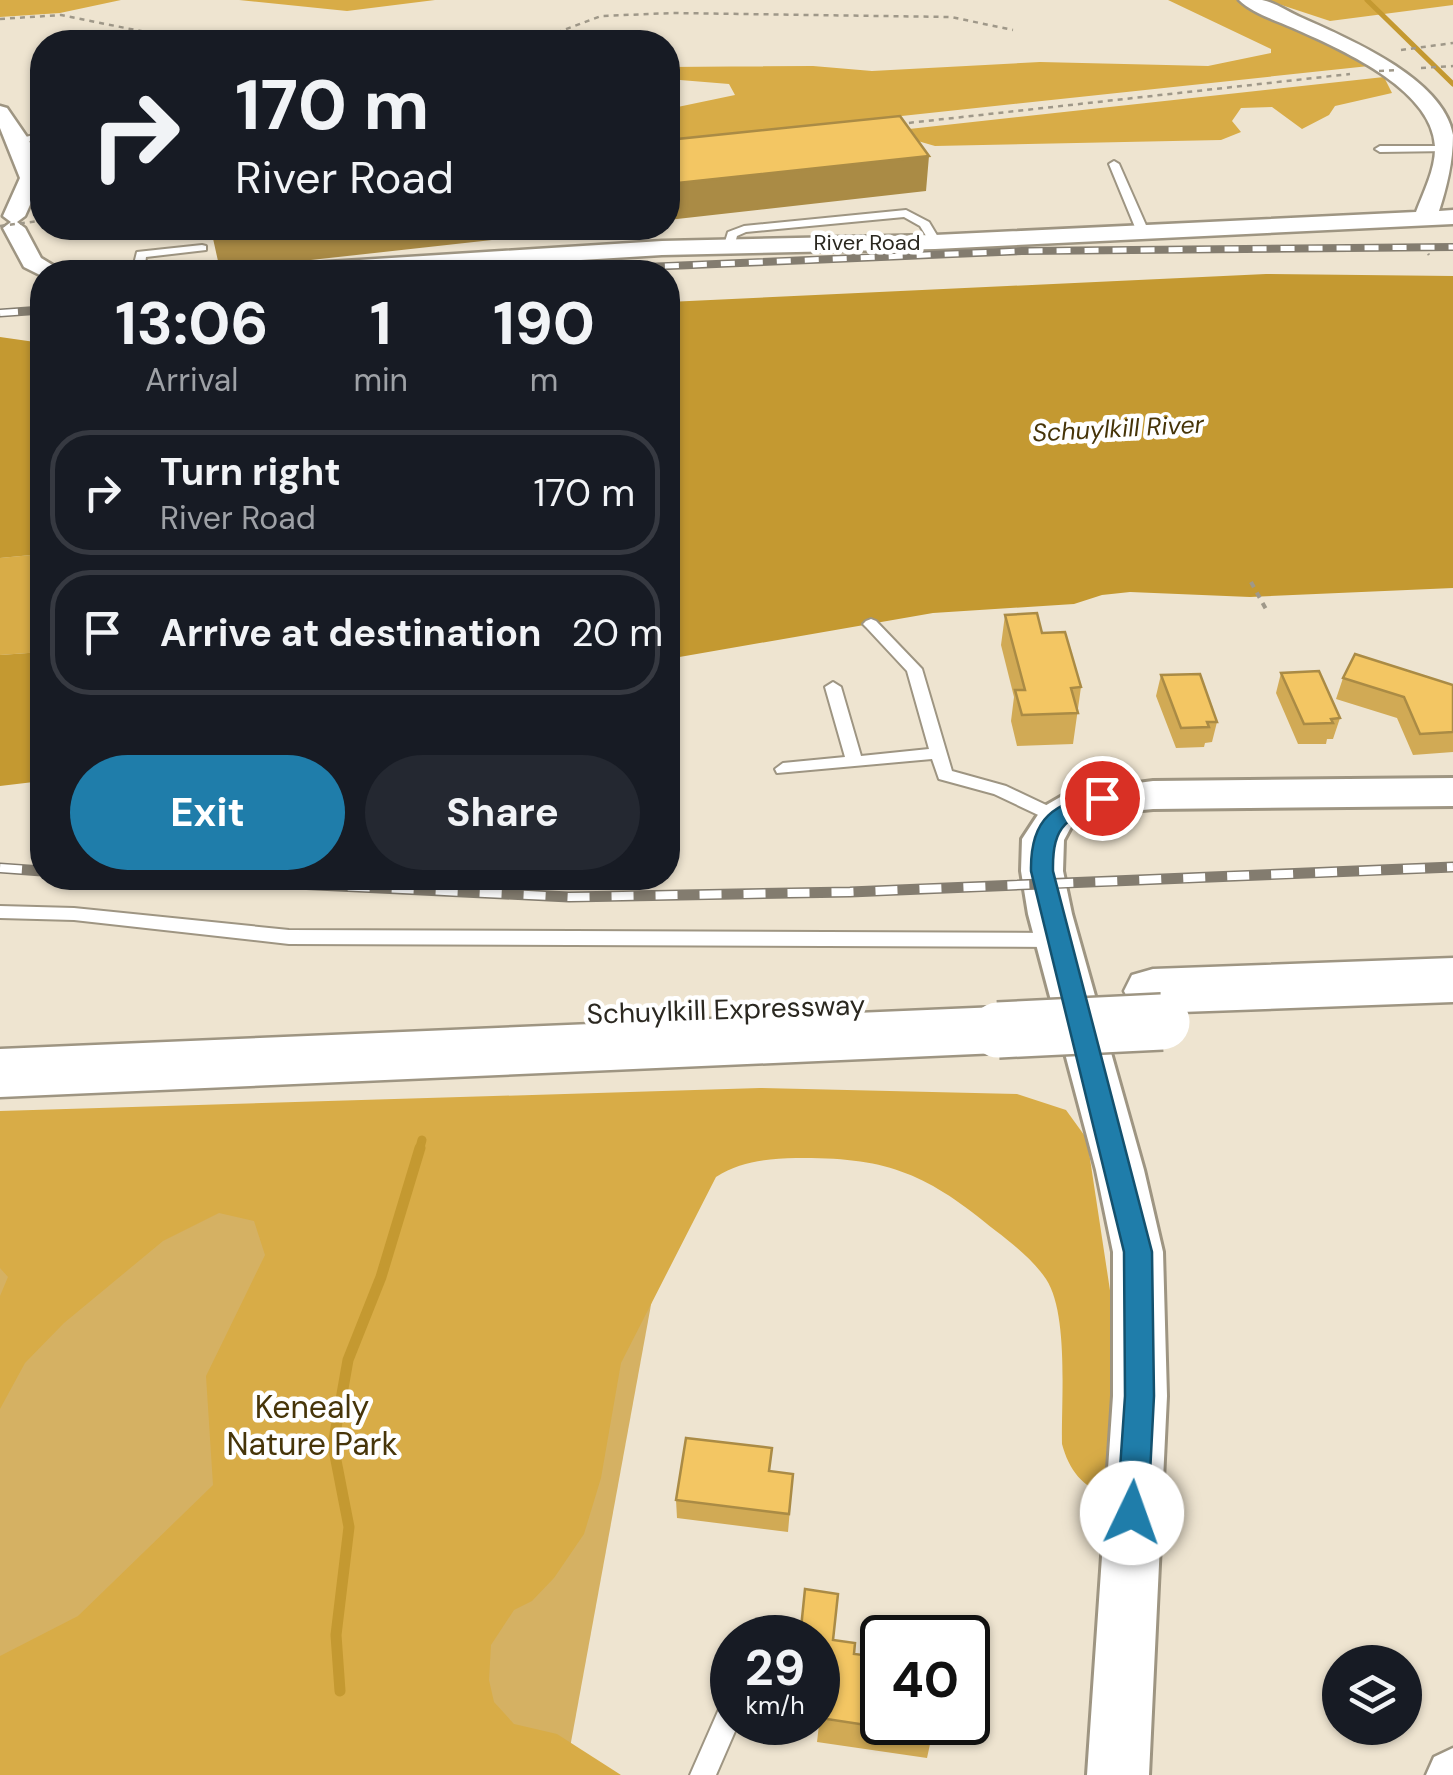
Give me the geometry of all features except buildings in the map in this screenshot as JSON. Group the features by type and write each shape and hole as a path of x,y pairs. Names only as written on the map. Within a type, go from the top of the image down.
{"highway":[{"name":"Schuylkill Expressway","path":"0,1073 256,1046 1158,1007 1453,980"},
{"name":"Schuylkill Expressway","path":"1158,1007 1453,1012"},
{"name":"Schuylkill Expressway","path":"0,1041 256,1046"}],"street":[{"path":"1248,0 1418,97 1447,139 1426,216"},
{"path":"2,117 18,140 30,178 28,192 8,218 31,260"},
{"name":"River Road","path":"480,260 730,245 935,242 1453,216"},
{"path":"1118,1775 1140,1396 1138,1252 1044,883 1049,833 1083,802 1128,796 1453,792"}],"lane":[{"path":"18,140 30,138"},
{"path":"1380,149 1447,139"},
{"path":"1114,164 1143,232"},
{"path":"140,260 141,254 202,248"},
{"path":"871,624 914,669 945,775 1000,790 1049,833"},
{"path":"833,687 855,762"},
{"path":"783,769 940,752"},
{"path":"0,912 74,914 288,937 1057,940"},
{"path":"703,1775 716,1745"}],"path":[{"path":"564,30 601,16 673,13 952,17 1013,30"},
{"path":"0,19 61,16 133,30"},
{"path":"891,125 1362,63 1453,44"},
{"path":"1379,72 1398,70"},
{"path":"1423,245 1429,255"},
{"path":"1251,582 1267,612"}],"green space":[{"path":"0,0 121,0 60,13 0,17"},
{"path":"239,0 435,0 347,11"},
{"path":"1168,0 1239,0 1369,66 680,140 680,106 735,95 729,84 680,80 680,67 813,66 872,71 1040,62 1208,66 1271,53 1271,49"},
{"path":"1266,0 1453,0 1453,5 1330,21"},
{"path":"1384,77 1392,93 1335,106 1329,115 1302,129 1272,107 1241,108 1232,121 1241,132 1221,140 935,146 904,137 900,130"},
{"path":"30,555 30,653 0,655 0,558"},
{"name":"Kenealy Nature Park","path":"760,1088 1017,1094 1066,1110 1087,1139 1111,1297 1125,1451 1109,1496 1084,1482 1065,1453 1058,1314 1046,1279 1023,1253 948,1195 904,1172 828,1158 745,1164 716,1177 621,1363 601,1478 584,1534 554,1578 532,1601 514,1610 491,1645 489,1680 494,1702 514,1724 557,1734 621,1775 0,1775 0,1656 78,1616 213,1485 206,1376 265,1255 254,1221 219,1213 163,1241 64,1323 25,1363 0,1409 0,1296 8,1277 0,1268 0,1111"},
{"name":"Kenealy Nature Park","path":"689,1097 565,1775 0,1775 0,1144"}],"water":[{"name":"Schuylkill River","path":"1266,274 1453,276 1453,588 1250,597 1130,592 1074,604 933,613 680,657 680,301"},
{"path":"0,337 30,341 30,555 0,558"},
{"path":"30,653 30,782 0,786 0,655"}],"waterway":[{"path":"1367,0 1453,84"},
{"path":"419,1151 422,1140"},
{"path":"340,1691 336,1635 349,1527 333,1445 348,1360 381,1277 420,1148"}],"railway":[{"path":"680,265 1022,251 1453,247"},
{"path":"0,313 30,311"},
{"path":"423,890 569,897 850,892 1453,867"},
{"path":"0,868 30,870"}],"route":[{"path":"1102,798 1067,810 1049,826 1043,839 1042,871 1138,1252 1140,1396 1132,1513"}]}
